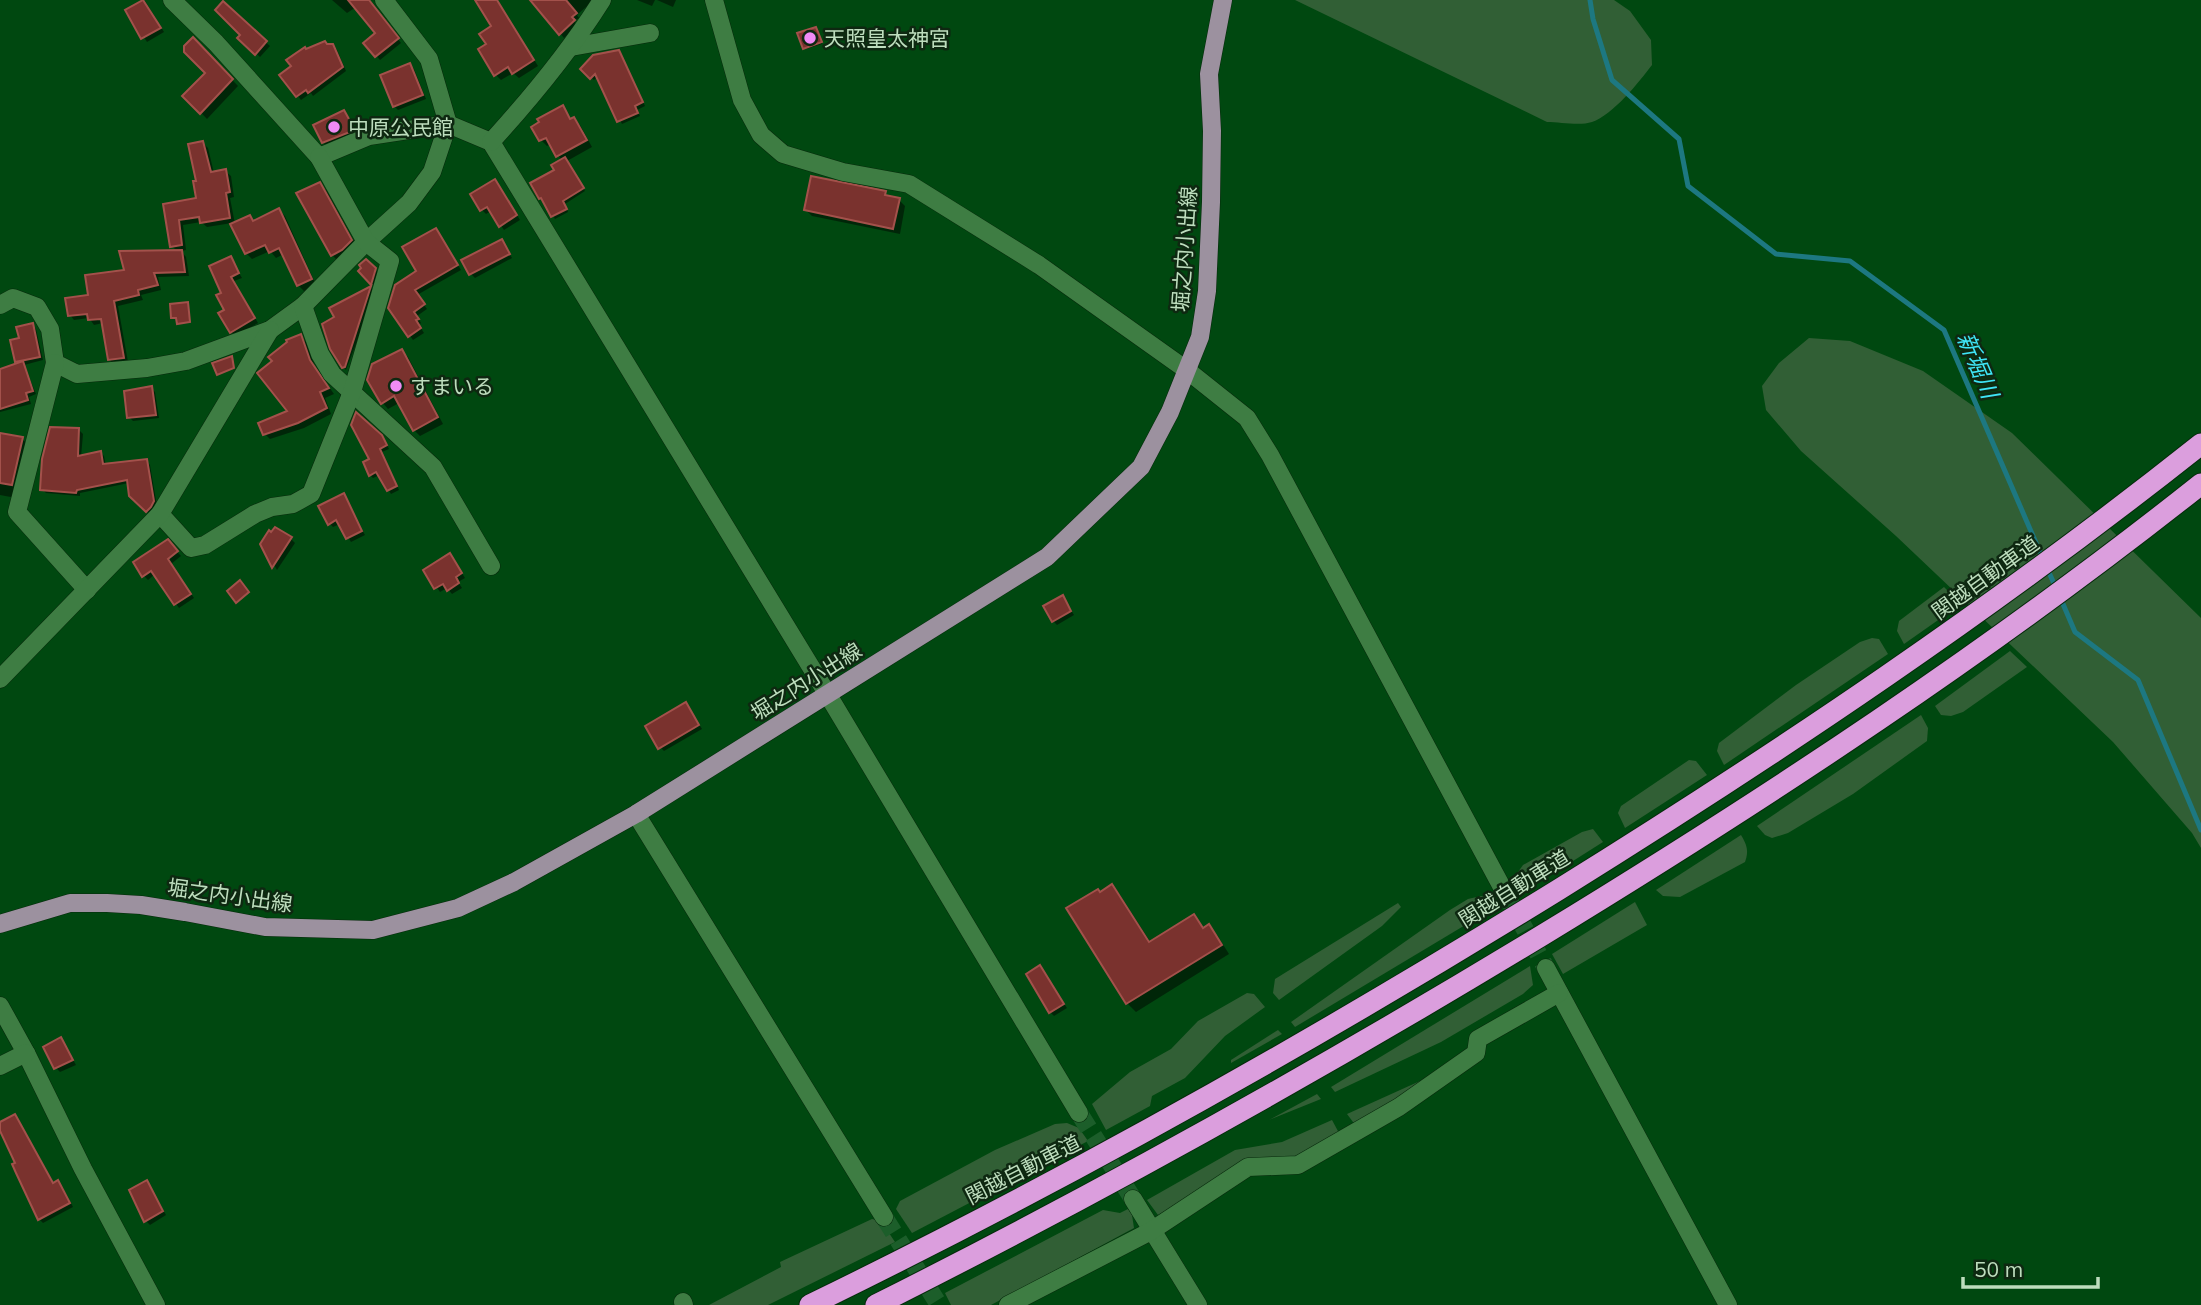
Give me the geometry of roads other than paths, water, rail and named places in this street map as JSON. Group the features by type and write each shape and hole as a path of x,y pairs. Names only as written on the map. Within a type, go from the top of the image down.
{"highway":[{"name":"関越自動車道","path":"810,1305 1088,1163 1237,1081 1379,999 1598,865 1764,760 1891,675 2029,576 2201,444"},
{"path":"876,1305 957,1265 1250,1107 1514,953 1647,871 1906,701 2043,605 2201,484"}],"main road":[{"name":"堀之内小出線","path":"0,924 69,903 107,903 141,905 265,927 373,930 458,908 514,882 636,814 1048,557 1141,467 1163,429 1200,337 1207,291 1212,131 1209,74 1223,0"}],"street":[{"path":"160,514 191,548 205,545 255,514 272,507 293,504 311,494 352,392 390,261 366,242 319,157 216,43 172,0"},
{"path":"55,363 77,374 147,369 186,362 270,330 303,306 409,203 432,172 448,124 429,59 384,0"},
{"path":"491,142 526,104 571,47 602,0"},
{"path":"714,0 742,100 761,135 783,154 843,172 909,184 1040,265 1247,418 1270,455 1504,891"},
{"path":"571,47 650,33"},
{"path":"319,157 369,136 448,124 491,142 828,695 1079,1114"},
{"path":"0,305 13,298 37,307 50,330 55,363 17,512 87,590"},
{"path":"303,306 320,354 332,374 433,467 491,566"},
{"path":"0,680 160,514 270,330"},
{"path":"636,814 884,1217"},
{"path":"1546,968 1728,1305"},
{"path":"1008,1305 1151,1231 1248,1167 1298,1165 1388,1113 1476,1053 1478,1039 1559,993"},
{"path":"0,1006 156,1305"},
{"path":"0,1066 26,1053"},
{"path":"1133,1199 1198,1305"}],"waterway":[{"name":"新堀川","path":"1590,0 1593,19 1612,80 1679,139 1688,186 1776,254 1850,261 1944,330 2043,559"},
{"name":"新堀川","path":"2047,568 2056,588"},
{"name":"新堀川","path":"2060,597 2075,632 2138,680 2201,830"}],"tunnel":[{"path":"1504,891 1546,968"},
{"path":"1079,1113 1133,1199"},
{"path":"884,1217 939,1305"}],"place":[{"name":"天照皇太神宮","path":"810,38"},
{"name":"中原公民館","path":"334,127"},
{"name":"すまいる","path":"396,386"}]}
